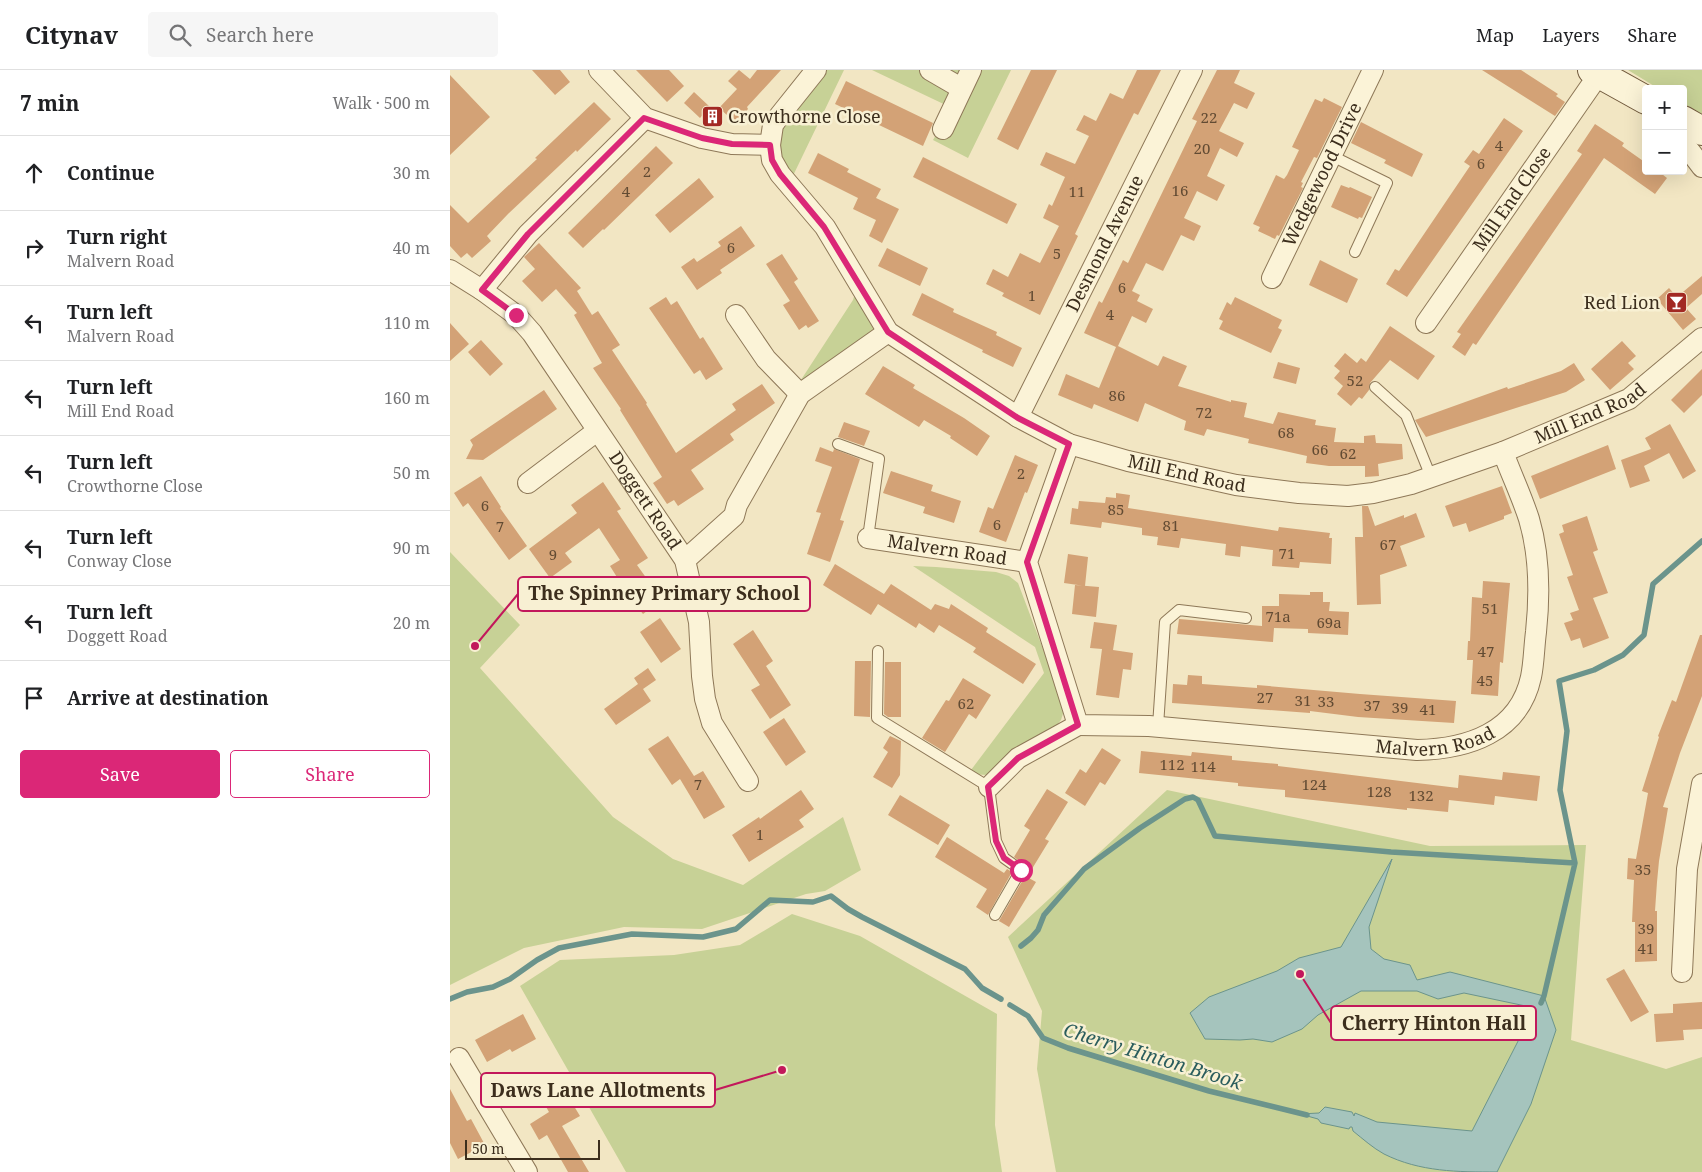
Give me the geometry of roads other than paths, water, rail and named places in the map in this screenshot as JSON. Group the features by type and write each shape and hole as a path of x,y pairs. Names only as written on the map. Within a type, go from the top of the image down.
{"street":[{"path":"599,70 644,118 702,138 732,144 770,145 773,125 813,71"},
{"path":"930,70 961,88"},
{"path":"943,130 971,70"},
{"name":"Desmond Avenue","path":"1018,418 1192,70"},
{"name":"Wedgewood Drive","path":"1272,278 1373,70"},
{"path":"1596,72 1642,98"},
{"name":"Mill End Close","path":"1426,323 1596,72"},
{"path":"482,290 528,234 644,118"},
{"path":"1687,122 1702,131"},
{"name":"Mill End Road","path":"770,145 772,160 780,174 824,227 888,332 1018,418 1069,444 1128,462 1236,485 1299,493 1348,496 1374,493 1431,477 1502,452 1629,399 1702,338"},
{"path":"1687,147 1702,167"},
{"name":"Doggett Road","path":"450,270 482,290 516,315 532,333 685,560 699,622 705,699 712,723 748,781"},
{"path":"736,315 766,359 800,394"},
{"path":"685,560 734,516 737,505 800,394 888,332"},
{"path":"528,483 597,431"},
{"name":"Malvern Road","path":"1069,444 1027,562 1078,725"},
{"name":"Malvern Road","path":"988,787 1018,758 1078,725 1158,726 1417,750 1437,750 1461,745 1479,740 1499,728 1513,714 1525,694 1531,678 1538,612 1538,566 1529,520 1502,452"},
{"name":"Malvern Road","path":"868,538 1027,562"},
{"path":"1682,972 1687,869 1702,785"},
{"path":"459,1058 527,1172"},
{"path":"486,1104 525,1084"}],"lane":[{"path":"1332,156 1387,183 1355,252"},
{"path":"1375,387 1406,415 1431,477"},
{"path":"838,444 879,459 868,538"},
{"path":"1158,726 1165,622 1179,610 1246,618"},
{"path":"878,651 877,718 988,787 996,841 1004,858 1021,870 995,915"}],"water":[{"path":"1392,859 1369,927 1371,949 1384,959 1410,965 1417,980 1450,972 1544,996 1556,1030 1531,1104 1497,1172 1439,1170 1411,1164 1380,1152 1353,1131 1352,1127 1349,1129 1321,1123 1318,1119 1300,1114 1319,1113 1325,1107 1352,1112 1354,1116 1355,1113 1377,1122 1472,1131 1535,1008 1464,993 1438,999 1417,991 1361,991 1318,1015 1302,1029 1272,1042 1253,1039 1205,1039 1190,1013 1209,997 1277,971 1299,958 1341,947"}],"waterway":[{"path":"1541,1003 1575,863 1560,790 1567,731 1559,681 1594,670 1623,655 1644,635 1653,584 1702,541"},
{"path":"1021,946 1038,930 1044,915 1084,869 1140,828 1185,799 1193,797 1198,800 1215,836 1391,852 1575,863"},
{"name":"Cherry Hinton Brook","path":"450,999 467,992 493,987 510,979 537,960 559,948 632,934 703,937 736,929 770,900 813,902 831,896 862,917 965,969 982,988 1001,999"},
{"name":"Cherry Hinton Brook","path":"1010,1005 1028,1016 1043,1038 1068,1048 1209,1091 1307,1115"}],"place":[{"name":"Crowthorne Close","path":"712,117"},
{"name":"Red Lion","path":"1676,303"},
{"name":"The Spinney Primary School","path":"475,646"},
{"name":"Cherry Hinton Hall","path":"1300,974"},
{"name":"Daws Lane Allotments","path":"782,1070"}]}
